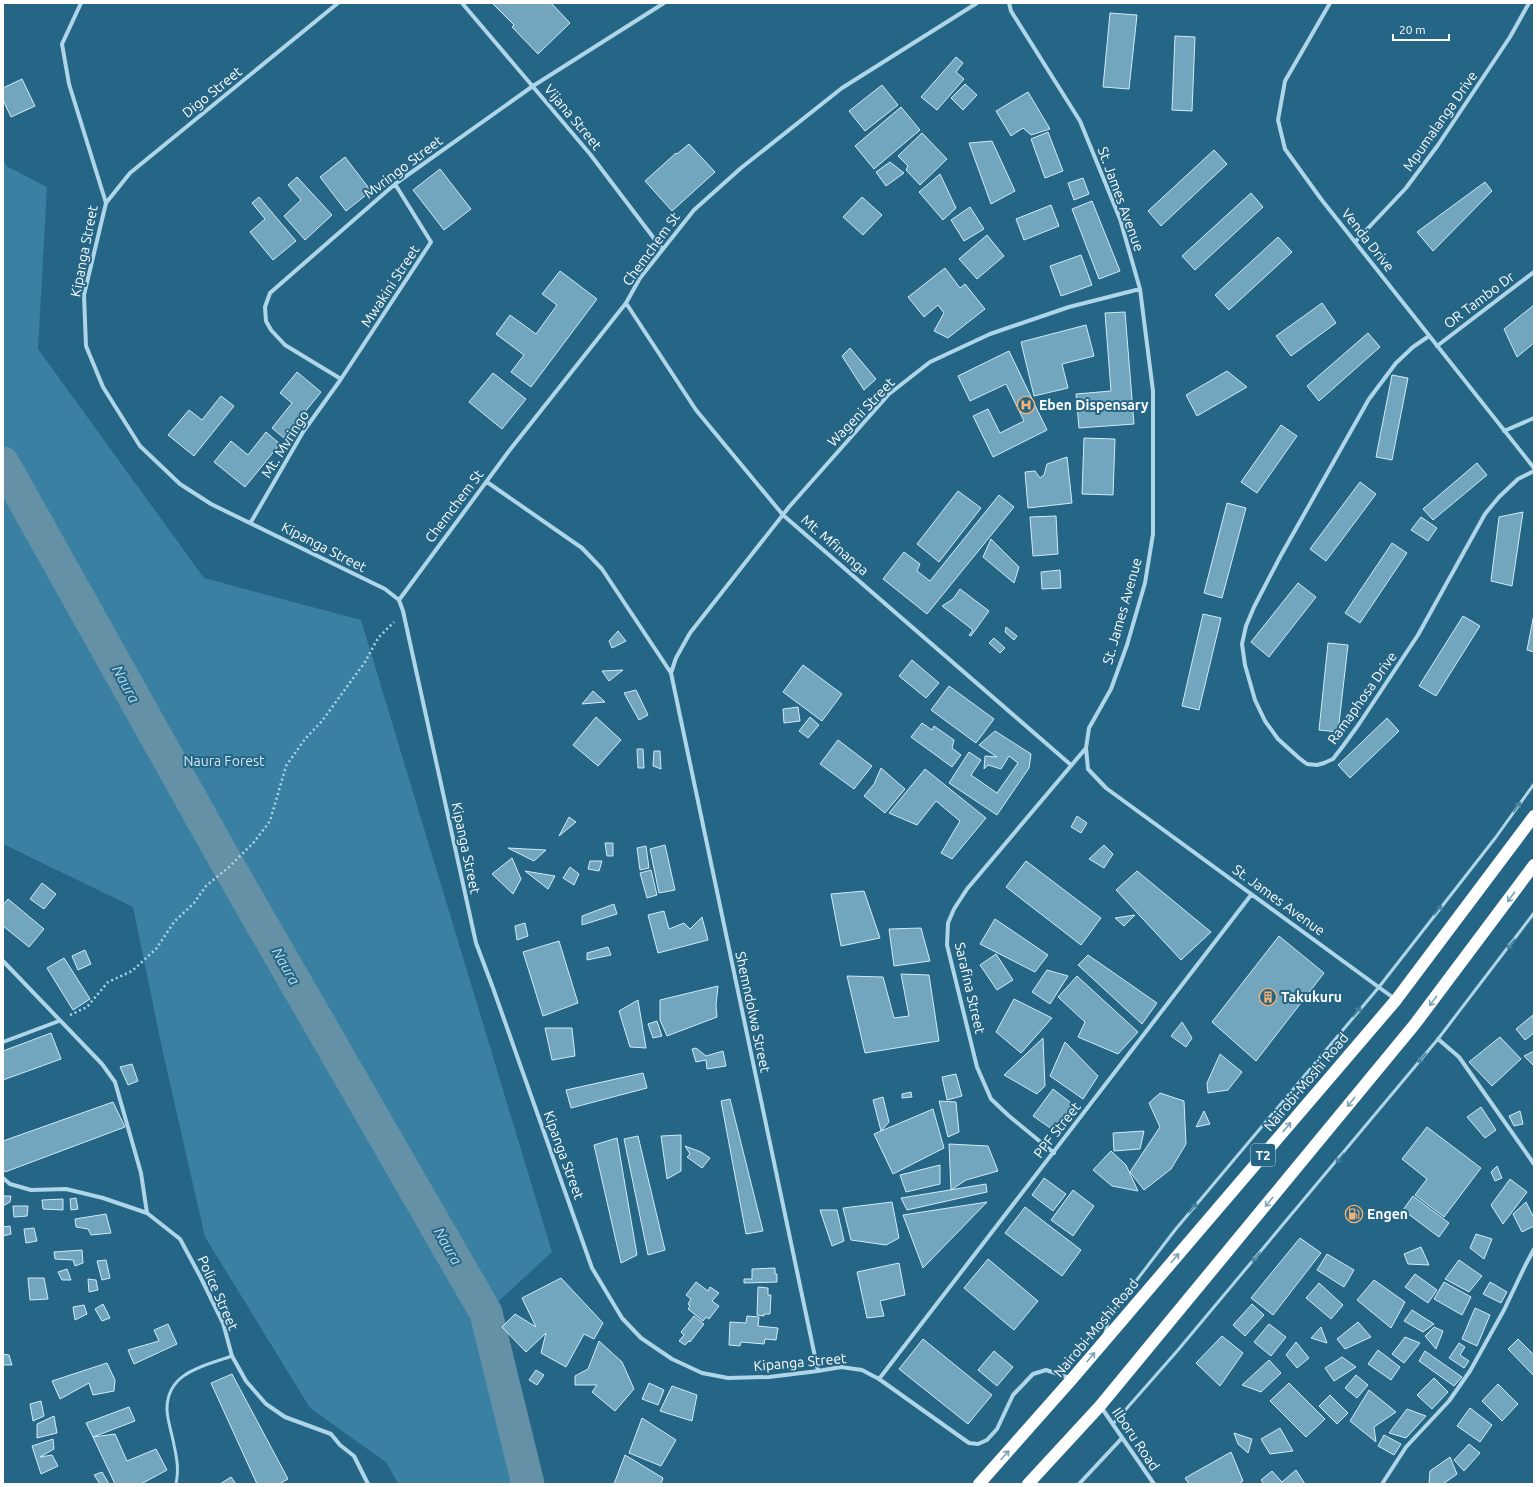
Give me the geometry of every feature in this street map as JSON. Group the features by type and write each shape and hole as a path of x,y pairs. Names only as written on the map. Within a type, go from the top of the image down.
{"highway":[{"name":"Nairobi-Moshi Road","path":"979,1484 1072,1379 1396,1000 1534,816"},
{"name":"T2","path":"1028,1484 1100,1406 1415,1024 1534,865"}],"street":[{"name":"Kipanga Street","path":"81,3 62,44 69,84 106,203 84,295 86,346 103,387 140,446 180,484 211,504 251,522 384,589 398,600 403,611 476,943 592,1268 622,1318 641,1338 672,1359 702,1373 728,1378 769,1377 841,1367 862,1370 879,1378 968,1443 978,1444 987,1440 997,1429 1013,1395 1033,1374 1046,1370 1072,1379"},
{"name":"Digo Street","path":"106,203 130,173 338,3"},
{"name":"Vijana Street","path":"462,3 590,154 662,249"},
{"name":"Mvringo Street","path":"341,379 285,345 271,330 266,321 265,307 270,293 395,184 533,86 664,3"},
{"name":"Chemchem St","path":"398,600 486,482 626,303 640,278 694,210 741,168 842,88 977,3"},
{"name":"St. James Avenue","path":"1009,3 1011,11 1080,121 1120,218 1140,290 1153,391 1153,534 1145,583 1127,645 1111,689 1089,728 1086,748 1088,768 1106,788 1251,895 1379,986 1396,1000"},
{"name":"Venda Drive","path":"1330,3 1319,19 1285,81 1278,120 1285,149 1321,199 1534,468"},
{"name":"Mpumalanga Drive","path":"1355,242 1406,188 1438,145 1510,37 1529,3"},
{"name":"Mwakini Street","path":"341,379 432,242 395,184"},
{"name":"OR Tambo Dr","path":"1437,346 1534,272"},
{"name":"Wageni Street","path":"671,673 676,658 690,634 789,507 889,394 930,362 990,334 1069,308 1140,290"},
{"name":"Mt. Mfinanga","path":"626,303 696,410 783,515 1071,765"},
{"name":"Ramaphosa Drive","path":"1429,336 1413,347 1396,363 1369,399 1280,557 1254,607 1246,626 1242,644 1245,665 1255,700 1265,721 1278,739 1299,758 1307,764 1316,765 1333,759 1360,724 1418,635 1485,514 1499,497 1518,479 1534,471"},
{"name":"Mt. Mvringo","path":"251,522 303,432 341,379"},
{"path":"1504,431 1534,418"},
{"path":"486,482 582,548 602,569 671,673"},
{"name":"Shemndolwa Street","path":"671,673 818,1371"},
{"name":"Sarafina Street","path":"1054,1153 991,1099 977,1067 947,945 948,923 954,909 967,889 1086,748"},
{"name":"PPF Street","path":"879,1378 1054,1153 1251,895"},
{"path":"3,961 59,1021 102,1064 115,1082 141,1173 147,1213"},
{"path":"3,1042 59,1021"},
{"path":"1438,1039 1459,1057 1534,1164"},
{"name":"Police Street","path":"3,1178 10,1184 31,1190 66,1189 104,1198 147,1213 180,1239 200,1276 222,1323 232,1356 246,1381 266,1404 285,1417 331,1434 340,1445 354,1456 368,1484"},
{"path":"1382,1484 1406,1447 1449,1401 1470,1372 1504,1310 1524,1266 1534,1249"},
{"name":"Ilboru Road","path":"1100,1406 1154,1484"},
{"path":"1079,1484 1122,1438"}],"lane":[{"path":"1102,1344 1110,1315 1175,1230 1379,986 1496,837 1534,784"},
{"path":"1112,1424 1178,1350 1438,1039 1534,913"},
{"path":"176,1484 179,1467 167,1410 168,1394 175,1383 186,1373 232,1356"}],"path":[{"path":"59,1021 87,1007 108,982 132,972 156,949 174,922 194,903 206,886 229,867 254,842 270,821 286,766 305,739 322,721 365,662 378,638 403,611"}],"green space":[{"name":"Naura Forest","path":"3,160 8,167 47,187 38,349 204,578 361,620 552,1252 486,1313 528,1484 398,1484 387,1463 310,1408 205,1237 163,1053 133,907 3,844"}],"building":[{"path":"492,3 551,3 570,23 538,54 512,27 514,25"},
{"path":"1110,13 1137,15 1129,89 1103,87"},
{"path":"1175,36 1195,37 1192,111 1172,110"},
{"path":"956,57 963,63 956,72 964,79 937,110 921,97"},
{"path":"22,79 35,106 11,117 3,100 3,88"},
{"path":"965,84 977,95 963,110 951,98"},
{"path":"882,85 898,105 865,131 849,111"},
{"path":"1028,92 1050,129 1031,135 1023,128 1011,136 996,111"},
{"path":"901,107 920,130 874,169 855,146"},
{"path":"1048,132 1063,171 1045,178 1031,139"},
{"path":"922,133 947,159 920,185 906,170 908,166 898,156"},
{"path":"992,141 1015,191 991,204 969,143"},
{"path":"689,144 715,172 672,211 645,181 676,153 677,154"},
{"path":"1214,150 1227,164 1161,226 1148,211"},
{"path":"345,157 371,191 346,211 320,177"},
{"path":"890,162 904,173 886,186 876,172"},
{"path":"440,169 471,209 444,230 413,190"},
{"path":"940,174 956,208 943,220 919,192"},
{"path":"297,177 332,215 305,240 284,216 301,200 288,185"},
{"path":"1083,178 1089,194 1074,200 1068,183"},
{"path":"1485,182 1492,191 1433,251 1417,232"},
{"path":"1251,193 1263,207 1195,270 1182,256"},
{"path":"259,197 296,241 273,260 250,232 265,219 252,203"},
{"path":"862,197 882,215 863,235 843,217"},
{"path":"1092,201 1120,271 1099,279 1072,209"},
{"path":"1051,205 1059,226 1024,240 1016,219"},
{"path":"970,207 984,229 964,241 951,220"},
{"path":"987,235 1004,256 977,279 959,259"},
{"path":"1278,237 1292,252 1229,310 1215,295"},
{"path":"1081,255 1092,285 1061,296 1050,266"},
{"path":"945,268 960,288 965,284 985,309 948,338 934,331 944,313 938,305 924,317 908,297"},
{"path":"560,271 597,299 531,387 511,372 524,355 496,334 510,315 536,334 557,305 542,294"},
{"path":"1322,303 1336,323 1291,356 1276,336"},
{"path":"1534,305 1534,343 1517,357 1504,329"},
{"path":"1125,312 1134,424 1079,428 1076,394 1111,391 1105,313"},
{"path":"1086,325 1094,356 1062,364 1068,388 1034,396 1021,342"},
{"path":"1368,333 1380,347 1319,401 1307,386"},
{"path":"850,348 876,379 864,390 842,356"},
{"name":"Eben Dispensary","path":"1009,351 1047,430 993,457 973,416 988,409 1000,433 1024,421 1006,384 970,401 958,376"},
{"path":"1227,371 1247,387 1197,416 1186,395"},
{"path":"297,372 321,392 284,438 272,428 292,403 280,393"},
{"path":"493,373 526,399 502,429 469,402"},
{"path":"1392,375 1408,378 1392,460 1376,457"},
{"path":"221,396 234,406 194,456 168,435 189,410 202,420"},
{"path":"1281,425 1297,436 1257,493 1241,482"},
{"path":"266,432 280,444 245,487 214,462 231,441 248,455"},
{"path":"1084,438 1115,439 1113,495 1082,494"},
{"path":"1067,457 1072,503 1028,508 1025,472 1035,471 1040,478 1044,475 1047,464"},
{"path":"1477,463 1487,475 1433,520 1423,509"},
{"path":"1360,482 1376,494 1326,561 1310,549"},
{"path":"958,491 981,508 939,562 917,544"},
{"path":"999,495 1014,507 927,614 883,579 904,552 920,564 917,571 930,581"},
{"path":"1227,503 1246,508 1222,598 1204,593"},
{"path":"1523,512 1512,586 1491,581 1499,517"},
{"path":"1056,516 1058,554 1033,556 1030,517"},
{"path":"1421,517 1437,528 1428,541 1411,530"},
{"path":"991,539 1019,567 1014,583 983,557"},
{"path":"1392,543 1407,553 1360,623 1345,613"},
{"path":"1060,570 1061,588 1042,589 1041,572"},
{"path":"1298,583 1316,597 1269,657 1251,642"},
{"path":"960,589 989,611 971,636 969,635 973,630 942,606 953,599"},
{"path":"1203,614 1221,618 1199,710 1182,706"},
{"path":"1534,614 1534,652 1527,650"},
{"path":"1463,616 1480,626 1436,696 1419,686"},
{"path":"1006,627 1017,636 1014,640 1005,632"},
{"path":"618,631 626,641 612,648 609,641"},
{"path":"994,638 1005,648 1000,653 989,643"},
{"path":"1328,643 1348,645 1338,732 1319,730"},
{"path":"912,660 939,683 926,698 899,676"},
{"path":"803,665 842,694 822,721 783,692"},
{"path":"623,670 609,681 602,671"},
{"path":"949,686 994,719 976,743 931,710"},
{"path":"636,690 648,715 639,720 624,693"},
{"path":"593,691 605,702 582,704"},
{"path":"798,707 800,721 784,723 783,709"},
{"path":"596,717 621,740 598,766 573,745"},
{"path":"810,717 819,725 808,738 799,731"},
{"path":"1387,718 1399,731 1350,778 1338,765"},
{"path":"922,723 932,730 934,726 954,740 952,748 961,755 952,767 911,737"},
{"path":"995,731 1031,754 1029,768 997,815 949,783 969,752 981,760 971,775 997,793 1018,763 1009,756 1001,769 988,765 984,769 985,756 997,757 979,745"},
{"path":"838,740 872,766 854,789 820,764"},
{"path":"637,749 643,749 644,768 638,768"},
{"path":"654,751 660,751 661,769 653,766"},
{"path":"881,768 905,789 885,813 864,796 874,784"},
{"path":"925,769 986,818 952,859 941,853 960,821 936,801 917,825 889,813"},
{"path":"1077,816 1087,823 1081,833 1071,827"},
{"path":"569,817 576,822 559,836"},
{"path":"605,843 613,843 613,856 607,856"},
{"path":"665,845 675,890 659,893 650,849"},
{"path":"1104,845 1113,854 1104,868 1089,859"},
{"path":"646,846 649,868 640,870 637,848"},
{"path":"508,848 546,850 534,861"},
{"path":"512,858 521,879 513,894 492,874"},
{"path":"590,861 602,861 599,871 588,869"},
{"path":"1026,861 1101,918 1081,945 1006,887"},
{"path":"570,867 579,874 574,885 563,878"},
{"path":"651,870 657,895 647,898 640,873"},
{"path":"525,871 555,876 548,889"},
{"path":"1137,871 1211,932 1181,960 1116,890"},
{"path":"42,883 56,894 44,909 30,899"},
{"path":"864,891 880,938 841,946 831,894"},
{"path":"8,899 44,929 29,947 3,926 3,905"},
{"path":"614,904 617,914 582,925 582,916"},
{"path":"664,911 669,929 684,923 690,929 702,917 708,940 658,953 648,915"},
{"path":"1135,915 1124,926 1115,918"},
{"path":"995,919 1048,955 1035,972 980,944"},
{"path":"525,923 528,936 517,940 515,926"},
{"path":"921,928 930,961 894,966 889,929"},
{"name":"Takukuru","path":"1279,936 1324,973 1256,1061 1212,1022"},
{"path":"559,941 578,1003 543,1016 523,952"},
{"path":"608,947 611,955 587,960 587,953"},
{"path":"85,950 91,964 78,970 72,956"},
{"path":"996,954 1013,980 997,990 980,965"},
{"path":"1088,955 1157,1003 1142,1024 1078,965"},
{"path":"64,958 90,999 73,1010 47,968"},
{"path":"1047,970 1068,976 1050,1004 1032,992"},
{"path":"901,974 929,975 939,1041 865,1053 847,976 883,977 894,1018 909,1016"},
{"path":"1077,976 1138,1032 1118,1054 1078,1037 1085,1022 1058,997"},
{"path":"718,986 716,1005 717,1017 667,1036 660,1020 660,1000"},
{"path":"1014,999 1052,1018 1021,1053 996,1032"},
{"path":"638,1000 646,1048 630,1047 619,1011"},
{"path":"1533,1015 1534,1033 1525,1040 1516,1029"},
{"path":"657,1021 662,1036 653,1038 648,1024"},
{"path":"1182,1022 1192,1038 1186,1047 1171,1036"},
{"path":"545,1028 572,1028 575,1056 552,1060"},
{"path":"51,1033 61,1059 3,1080 3,1051"},
{"path":"1500,1037 1521,1059 1492,1086 1469,1062"},
{"path":"1043,1038 1045,1086 1037,1094 1004,1075"},
{"path":"1065,1042 1098,1076 1083,1099 1050,1076"},
{"path":"696,1048 706,1056 723,1051 726,1066 707,1069 706,1060 696,1062 692,1049"},
{"path":"1534,1051 1534,1066 1524,1056"},
{"path":"1220,1054 1242,1072 1228,1090 1208,1093 1207,1083"},
{"path":"132,1064 138,1081 128,1085 120,1067"},
{"path":"643,1073 647,1088 571,1108 566,1090"},
{"path":"956,1074 962,1096 947,1100 942,1077"},
{"path":"1053,1089 1075,1106 1056,1132 1033,1116"},
{"path":"911,1092 912,1097 902,1098 902,1094"},
{"path":"1160,1093 1184,1101 1186,1144 1171,1169 1144,1190 1130,1172 1160,1127 1149,1103"},
{"path":"883,1097 889,1122 881,1131 873,1100"},
{"path":"730,1099 763,1231 746,1234 721,1101"},
{"path":"939,1101 956,1102 959,1132 948,1137"},
{"path":"113,1102 125,1127 5,1172 3,1168 3,1141"},
{"path":"1481,1107 1496,1130 1485,1138 1467,1117"},
{"path":"933,1109 944,1148 893,1174 874,1134"},
{"path":"1204,1111 1210,1124 1196,1127"},
{"path":"1520,1111 1523,1124 1514,1126 1509,1116"},
{"path":"1427,1127 1481,1168 1444,1217 1415,1195 1427,1179 1402,1159"},
{"path":"1144,1131 1140,1149 1114,1151 1113,1133"},
{"path":"681,1135 681,1171 667,1179 661,1136"},
{"path":"638,1136 665,1250 648,1255 624,1139"},
{"path":"617,1138 637,1255 621,1263 594,1145"},
{"path":"949,1144 988,1146 998,1171 966,1180 951,1190"},
{"path":"685,1146 701,1152 710,1158 702,1168 687,1157 690,1154"},
{"path":"1111,1151 1126,1165 1138,1191 1112,1186 1093,1170"},
{"path":"940,1165 940,1184 906,1192 900,1175"},
{"path":"1497,1166 1502,1178 1495,1181 1491,1172"},
{"path":"1044,1178 1066,1194 1053,1211 1032,1195"},
{"path":"1510,1179 1527,1192 1503,1224 1491,1205"},
{"path":"986,1184 987,1192 907,1210 901,1198"},
{"path":"1073,1190 1094,1206 1073,1236 1051,1220"},
{"path":"3,1196 11,1196 10,1202 3,1206"},
{"path":"1413,1196 1449,1223 1439,1237 1403,1210"},
{"path":"76,1198 78,1209 71,1210 70,1199"},
{"path":"63,1199 63,1210 43,1209 42,1200"},
{"path":"892,1202 899,1238 886,1245 851,1240 843,1208"},
{"path":"987,1202 923,1268 903,1215"},
{"path":"1526,1202 1534,1218 1534,1226 1522,1232 1513,1214"},
{"path":"13,1206 28,1206 27,1216 14,1217"},
{"path":"1025,1207 1081,1250 1062,1276 1005,1233"},
{"path":"820,1210 837,1210 844,1241 832,1246"},
{"path":"106,1214 111,1233 91,1235 88,1229 76,1227 75,1219"},
{"path":"10,1226 11,1234 3,1236 3,1227"},
{"path":"34,1228 37,1241 26,1243 24,1229"},
{"path":"1476,1234 1492,1239 1484,1259 1470,1248"},
{"path":"1300,1238 1321,1253 1273,1315 1251,1298"},
{"path":"1421,1247 1429,1265 1408,1264 1404,1254"},
{"path":"82,1250 83,1263 75,1266 73,1260 55,1259 54,1252"},
{"path":"1327,1254 1354,1270 1344,1287 1317,1270"},
{"path":"988,1259 1038,1301 1014,1330 964,1288"},
{"path":"106,1260 110,1278 102,1280 97,1261"},
{"path":"1459,1260 1482,1276 1469,1292 1445,1279"},
{"path":"899,1263 905,1295 880,1301 884,1316 867,1318 857,1272"},
{"path":"775,1268 777,1282 744,1283 744,1279 752,1279 752,1269"},
{"path":"67,1269 71,1280 62,1280 58,1272"},
{"path":"1415,1274 1437,1290 1428,1303 1405,1287"},
{"path":"28,1278 44,1278 48,1299 30,1300"},
{"path":"561,1278 603,1323 594,1339 584,1334 566,1367 541,1353 546,1333 526,1352 502,1327 515,1314 536,1327 522,1298"},
{"path":"88,1279 96,1280 98,1290 89,1292"},
{"path":"1374,1280 1405,1302 1391,1328 1357,1300"},
{"path":"696,1282 708,1291 710,1287 719,1293 712,1301 719,1306 709,1319 706,1317 703,1321 688,1309 690,1306 688,1304 691,1299 686,1295"},
{"path":"1444,1282 1471,1297 1462,1315 1434,1299"},
{"path":"1490,1282 1507,1292 1501,1303 1483,1294"},
{"path":"1319,1283 1343,1305 1331,1319 1306,1298"},
{"path":"758,1287 768,1288 768,1295 771,1295 770,1314 764,1314 764,1316 757,1315"},
{"path":"103,1304 110,1318 102,1321 95,1309"},
{"path":"1252,1304 1264,1315 1245,1336 1233,1325"},
{"path":"84,1305 87,1314 75,1320 73,1307"},
{"path":"1475,1308 1490,1315 1477,1346 1462,1339"},
{"path":"1412,1310 1434,1324 1423,1332 1404,1321"},
{"path":"694,1316 704,1324 690,1342 689,1341 685,1345 679,1341 684,1335 681,1332"},
{"path":"747,1316 759,1317 758,1326 778,1328 776,1340 765,1339 764,1344 741,1342 740,1346 729,1345 730,1322 746,1323"},
{"path":"1358,1322 1371,1337 1345,1349 1337,1339"},
{"path":"168,1324 177,1344 134,1364 128,1350 159,1341 154,1330"},
{"path":"1269,1324 1286,1337 1271,1356 1254,1342"},
{"path":"1321,1327 1327,1343 1311,1338"},
{"path":"1434,1327 1443,1331 1436,1349 1425,1336"},
{"path":"1222,1336 1243,1353 1220,1386 1196,1363"},
{"path":"1405,1337 1420,1343 1404,1363 1392,1354"},
{"path":"923,1339 992,1395 968,1424 899,1369"},
{"path":"1518,1339 1534,1355 1534,1376 1508,1349"},
{"path":"599,1341 622,1362 634,1389 615,1411 592,1392 597,1385 575,1385 575,1376 588,1369"},
{"path":"1296,1342 1309,1358 1297,1368 1286,1355"},
{"path":"1459,1343 1465,1347 1460,1355 1469,1361 1464,1368 1449,1358"},
{"path":"1378,1350 1400,1367 1391,1380 1368,1364"},
{"path":"994,1351 1013,1367 997,1386 978,1370"},
{"path":"1425,1351 1462,1377 1454,1386 1419,1361"},
{"path":"3,1354 9,1355 12,1365 3,1365"},
{"path":"1342,1357 1356,1367 1334,1381 1325,1368"},
{"path":"1269,1360 1281,1373 1261,1392 1242,1385"},
{"path":"107,1363 115,1380 114,1391 93,1395 89,1383 60,1399 52,1381"},
{"path":"536,1370 544,1375 537,1385 529,1380"},
{"path":"232,1374 288,1479 279,1484 257,1484 211,1383"},
{"path":"1356,1375 1368,1385 1357,1398 1345,1388"},
{"path":"1434,1378 1448,1392 1432,1409 1417,1395"},
{"path":"649,1383 664,1390 658,1405 642,1399"},
{"path":"1289,1383 1325,1419 1306,1437 1270,1401"},
{"path":"1498,1384 1518,1404 1502,1421 1482,1401"},
{"path":"672,1386 697,1395 692,1421 660,1411"},
{"path":"1369,1390 1396,1412 1374,1427 1376,1442 1350,1421"},
{"path":"1330,1395 1348,1413 1337,1424 1319,1406"},
{"path":"41,1401 44,1416 33,1421 30,1404"},
{"path":"129,1407 135,1421 93,1437 86,1423"},
{"path":"1470,1408 1492,1425 1480,1442 1457,1426"},
{"path":"1407,1409 1426,1416 1406,1438 1389,1433"},
{"path":"54,1416 57,1433 37,1438 37,1424"},
{"path":"642,1418 676,1440 661,1466 629,1453"},
{"path":"1280,1428 1293,1451 1270,1454 1261,1439"},
{"path":"1234,1433 1252,1439 1248,1453 1238,1444"},
{"path":"115,1434 127,1461 156,1449 167,1470 141,1484 115,1484 93,1437"},
{"path":"1384,1435 1401,1444 1394,1455 1378,1446"},
{"path":"53,1439 54,1449 40,1457 52,1455 58,1466 41,1474 32,1446"},
{"path":"1469,1444 1480,1453 1464,1471 1454,1460"},
{"path":"1231,1452 1243,1481 1238,1484 1189,1484 1185,1478"},
{"path":"625,1455 663,1478 661,1484 614,1484"},
{"path":"1450,1457 1457,1474 1443,1484 1429,1484 1430,1471"},
{"path":"1296,1470 1305,1484 1264,1484 1261,1480 1272,1471 1282,1482"},
{"path":"102,1472 109,1484 100,1484 94,1475"},
{"path":"231,1477 236,1484 220,1484"}],"waterway":[{"name":"Naura","path":"3,463 229,867 486,1313 528,1484"}],"place":[{"name":"Eben Dispensary","path":"1026,405"},
{"name":"Takukuru","path":"1268,997"},
{"name":"Engen","path":"1354,1214"}]}
